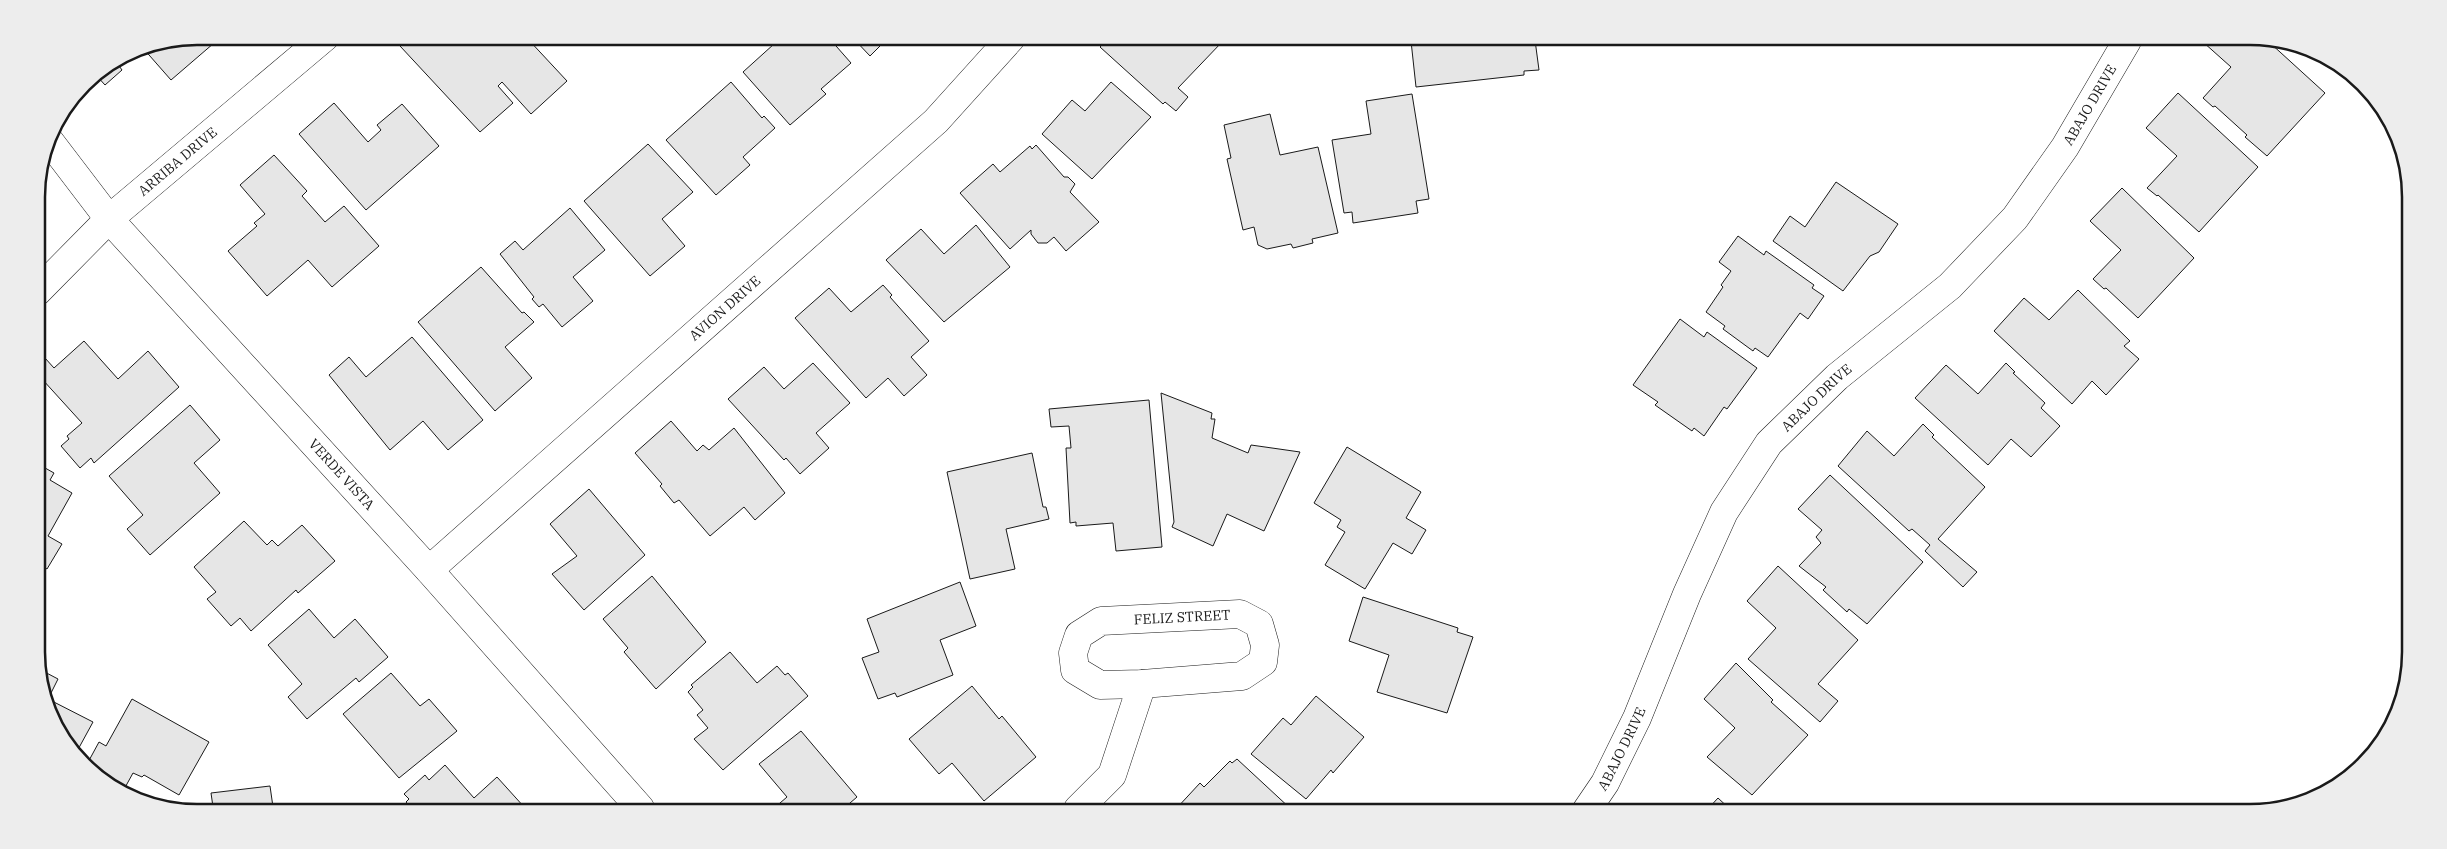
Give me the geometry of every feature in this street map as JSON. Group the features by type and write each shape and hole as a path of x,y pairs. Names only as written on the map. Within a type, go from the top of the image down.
{"street":[{"name":"ARRIBA DRIVE","path":"45,284 109,219 315,45"},
{"name":"AVION DRIVE","path":"429,570 936,121 1005,45"},
{"name":"ABAJO DRIVE","path":"1591,804 1605,783 1637,718 1724,512 1769,443 1837,377 1950,286 2015,218 2065,147 2125,45"},
{"name":"VERDE VISTA","path":"54,147 109,219 429,570 636,804"},
{"name":"FELIZ STREET","path":"1240,614 1259,624 1265,645 1263,662 1242,676 1142,684 1100,685 1075,670 1073,653 1079,635 1101,621 1240,614"},
{"path":"1084,804 1112,775 1142,684"}],"building":[{"path":"187,45 212,45 171,80 148,54"},
{"path":"533,45 567,81 531,114 502,82 498,86 513,103 480,132 400,46"},
{"path":"773,45 835,45 851,63 821,89 826,94 790,125 743,72"},
{"path":"860,45 881,45 870,56"},
{"path":"1102,45 1219,45 1178,88 1188,97 1176,111 1165,102 1163,104 1100,47"},
{"path":"1411,45 1536,45 1539,70 1524,71 1524,75 1416,87"},
{"path":"2206,45 2274,47 2325,93 2267,156 2245,137 2247,135 2215,106 2213,107 2203,98 2231,67"},
{"path":"120,67 122,70 105,85 100,79"},
{"path":"731,82 762,118 764,116 775,128 743,157 750,165 716,195 666,140"},
{"path":"1111,82 1151,117 1092,179 1042,134 1072,100 1085,111"},
{"path":"2178,93 2258,167 2199,232 2158,195 2147,188 2177,156 2146,128"},
{"path":"1412,94 1429,199 1416,201 1418,213 1353,223 1352,212 1344,213 1332,140 1371,134 1366,101"},
{"path":"334,103 368,142 381,130 377,125 402,104 439,146 366,210 299,134"},
{"path":"1270,114 1280,155 1318,147 1338,233 1312,239 1313,243 1293,248 1291,244 1267,249 1258,245 1254,227 1243,230 1227,159 1231,158 1224,125"},
{"path":"648,144 693,192 662,219 685,246 650,276 584,201"},
{"path":"1036,145 1064,177 1068,177 1075,184 1070,192 1099,222 1066,251 1054,237 1047,243 1038,243 1031,234 1031,230 1010,249 960,193 993,164 1000,172 1030,146 1032,149"},
{"path":"274,155 307,191 302,196 325,222 344,206 379,246 332,287 308,260 267,296 228,251 257,226 254,223 265,214 240,185"},
{"path":"1836,182 1898,224 1879,252 1870,256 1843,291 1773,241 1790,216 1805,227"},
{"path":"2122,188 2194,258 2138,318 2106,288 2104,289 2093,279 2121,250 2090,221"},
{"path":"570,208 605,250 573,277 593,301 562,327 543,304 539,307 532,299 534,297 500,254 515,241 523,250"},
{"path":"976,225 1010,267 944,322 886,260 921,229 944,254"},
{"path":"1738,236 1764,255 1766,251 1814,285 1812,288 1824,296 1808,319 1800,313 1768,357 1755,348 1753,351 1723,329 1725,326 1706,312 1731,271 1719,262"},
{"path":"481,267 522,313 524,312 534,322 505,347 532,378 495,411 418,322"},
{"path":"883,285 892,295 890,297 929,341 911,357 927,375 904,396 888,378 866,398 795,318 829,288 851,312"},
{"path":"2078,290 2130,341 2124,346 2139,359 2106,395 2092,381 2072,404 1994,331 2024,298 2049,320"},
{"path":"1680,319 1704,337 1707,332 1757,368 1727,409 1724,407 1704,436 1694,428 1692,431 1655,405 1658,402 1633,385"},
{"path":"412,337 483,420 448,450 423,421 390,450 329,375 349,357 366,377"},
{"path":"84,341 118,379 148,351 179,387 94,463 91,458 80,468 61,446 69,439 67,436 82,423 45,382 45,358 54,368"},
{"path":"813,363 850,403 816,433 829,448 800,474 786,458 784,460 728,399 764,367 784,389"},
{"path":"2006,363 2015,372 2013,373 2045,403 2041,408 2060,426 2031,457 2011,439 1988,465 1915,398 1946,365 1978,394"},
{"path":"1161,393 1212,413 1211,419 1215,419 1212,438 1248,453 1251,445 1300,452 1264,531 1227,514 1213,546 1172,527 1174,522"},
{"path":"1149,400 1162,547 1116,551 1113,523 1076,526 1076,522 1070,523 1066,448 1071,448 1069,426 1051,427 1049,409"},
{"path":"190,405 220,440 194,463 220,493 150,555 127,529 143,515 109,476"},
{"path":"671,421 697,451 703,445 709,450 734,428 785,493 755,520 744,507 710,536 679,500 674,503 660,486 662,484 635,453"},
{"path":"1923,424 1934,435 1932,437 1985,487 1938,539 1977,572 1963,587 1925,551 1930,545 1912,529 1909,531 1838,466 1867,431 1894,456"},
{"path":"1347,447 1421,492 1406,518 1426,530 1412,554 1393,543 1365,589 1325,565 1345,532 1337,527 1341,520 1314,503"},
{"path":"1032,453 1043,507 1046,507 1049,519 1006,529 1015,569 970,579 947,472"},
{"path":"45,468 54,473 50,480 72,493 48,536 62,544 47,569 45,568"},
{"path":"1830,475 1923,562 1867,624 1849,609 1847,612 1823,590 1826,587 1799,566 1821,543 1816,537 1822,530 1798,509"},
{"path":"589,489 645,555 584,610 552,574 577,556 550,524"},
{"path":"244,521 267,545 272,540 278,546 302,525 335,561 298,593 296,590 251,631 240,618 231,626 207,599 216,592 194,567"},
{"path":"1778,566 1858,640 1818,684 1838,701 1820,722 1748,659 1776,628 1747,601"},
{"path":"652,576 706,642 656,689 624,652 628,648 603,619"},
{"path":"960,582 976,626 940,640 953,675 897,697 895,693 878,699 862,658 879,652 867,619"},
{"path":"1363,597 1458,628 1457,632 1473,637 1447,713 1377,692 1389,655 1349,641"},
{"path":"309,609 334,638 355,619 388,657 359,682 356,678 307,719 288,697 302,684 268,645"},
{"path":"730,652 757,683 777,666 785,675 788,673 808,696 723,770 694,739 708,728 697,715 703,710 688,692 693,687 691,685"},
{"path":"1736,663 1773,700 1771,702 1808,735 1752,795 1707,757 1735,728 1704,699"},
{"path":"46,673 58,679 51,693"},
{"path":"391,673 420,706 429,699 457,731 399,778 343,714"},
{"path":"972,686 999,719 1002,716 1036,757 984,801 952,763 939,774 909,739"},
{"path":"1316,696 1364,737 1333,773 1331,770 1306,799 1251,754 1283,718 1291,725"},
{"path":"132,699 209,742 179,795 144,775 142,777 133,773 126,786 104,773 89,760 99,742 106,746"},
{"path":"53,702 93,722 79,748 65,728"},
{"path":"801,731 857,797 849,804 779,804 787,797 759,764"},
{"path":"1237,759 1286,804 1181,804 1200,783 1204,787 1230,761 1232,763"},
{"path":"445,765 474,798 497,777 521,804 408,804 406,802 409,799 404,794 425,775 429,780"},
{"path":"270,786 273,804 213,804 211,793"},
{"path":"1718,798 1724,804 1712,804"}]}
